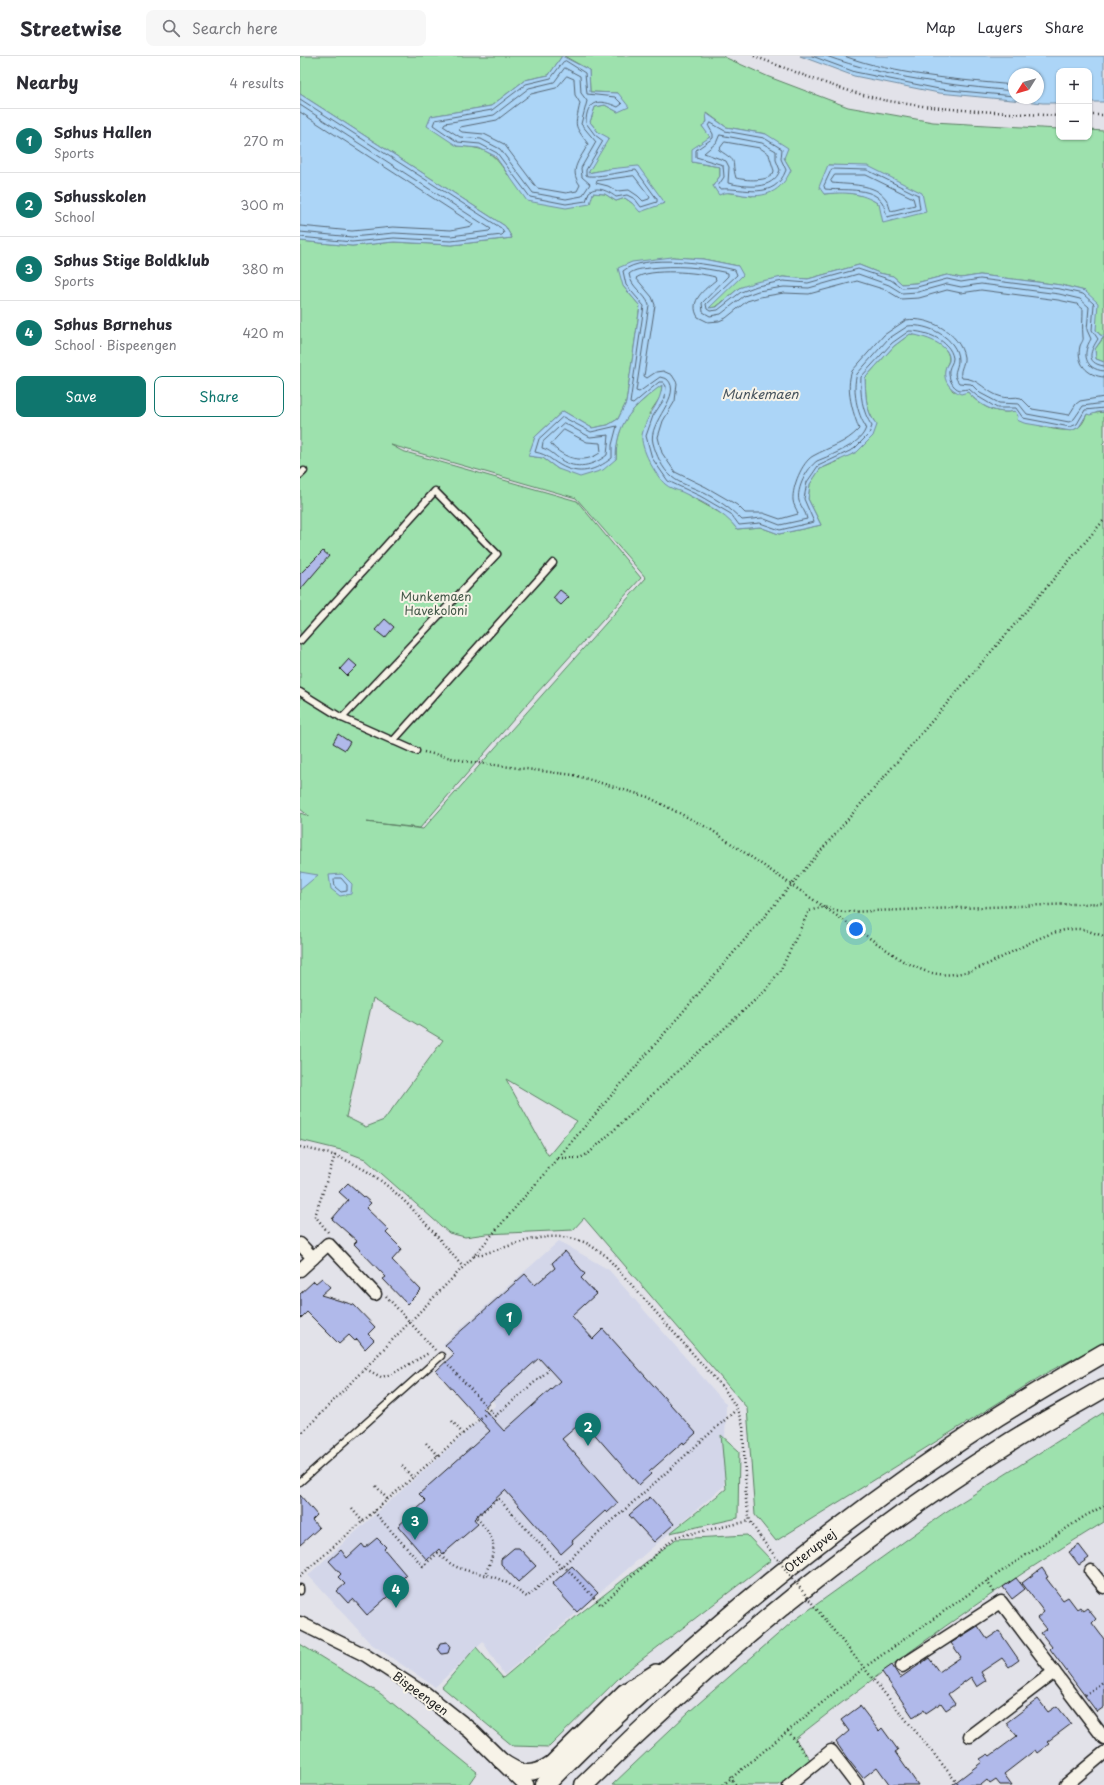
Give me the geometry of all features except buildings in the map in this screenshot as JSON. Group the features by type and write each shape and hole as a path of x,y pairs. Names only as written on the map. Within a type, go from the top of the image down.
{"main road":[{"name":"Otterupvej","path":"545,1785 622,1709 810,1548 997,1417 1104,1353"},
{"path":"584,1785 643,1727 690,1685 742,1639 827,1570 922,1501 1013,1440 1104,1388"}],"street":[{"path":"300,1244 313,1258"},
{"path":"300,1270 328,1244 374,1294"},
{"path":"1091,1571 1104,1587"},
{"path":"902,1666 1002,1602 1104,1738"},
{"name":"Bispeengen","path":"300,1624 364,1655 422,1692 471,1731 526,1785"},
{"path":"500,1760 513,1769 523,1772 534,1773 541,1771 624,1692 692,1648"},
{"path":"970,1736 1054,1672"},
{"path":"789,1785 831,1751 857,1785"},
{"path":"1066,1785 1104,1753"}],"lane":[{"path":"300,641 435,491 497,554 342,718"},
{"path":"393,741 553,563"},
{"path":"300,692 342,718 416,750"},
{"path":"300,1482 440,1356"}],"path":[{"path":"754,56 851,91 889,100 926,106 1056,116"},
{"path":"1092,115 1104,115"},
{"path":"300,1435 411,1323 473,1256 1104,520"},
{"path":"416,750 470,762 574,775 648,797 710,830 792,884 823,907 903,961 926,971 947,974 970,972 1052,932 1076,929 1104,936"},
{"path":"558,1158 580,1158 589,1153 766,990 781,969 809,911 823,907 844,912 939,910 1006,905 1104,903"},
{"path":"300,1147 335,1156 361,1168 388,1186 408,1204 463,1267"},
{"path":"328,1244 329,1233 315,1216 335,1156"},
{"path":"473,1256 488,1253 519,1241 542,1237 562,1237 584,1242 605,1255 725,1390 736,1410 744,1425 746,1501 750,1521 760,1537 959,1785"},
{"path":"374,1294 385,1294 495,1416 549,1370"},
{"path":"366,1369 381,1377 392,1374 435,1350"},
{"path":"300,1576 364,1522 490,1410"},
{"path":"374,1512 423,1566 438,1552 449,1563 461,1569 503,1581 527,1597 736,1410"},
{"path":"452,1421 464,1434"},
{"path":"426,1442 438,1456"},
{"path":"402,1466 413,1478"},
{"path":"376,1486 388,1500"},
{"path":"484,1576 493,1557 494,1548 486,1529 476,1517 498,1498 600,1605 675,1537 750,1521"},
{"path":"723,1785 865,1667 986,1581 1085,1516 1104,1506"},
{"path":"352,1509 364,1522"},
{"path":"1076,1701 1104,1681"},
{"path":"788,1731 814,1765"},
{"path":"730,1778 736,1785"}],"shaded area":[{"path":"559,1241 609,1270 726,1404 724,1486 504,1675 483,1642 435,1687 370,1643 308,1575 496,1405 443,1344"}],"green space":[{"name":"Munkemaen Havekoloni","path":"300,56 562,56 549,75 525,80 491,106 432,116 457,146 481,149 487,152 497,160 508,175 593,193 605,194 616,201 625,198 632,203 609,169 588,173 598,132 590,122 595,107 605,105 618,112 618,93 590,92 589,70 564,56 722,56 769,77 848,107 933,122 1056,129 1056,140 1092,140 1092,130 1104,131 1104,336 1100,335 1096,330 1085,291 1061,285 980,275 961,278 947,275 916,283 902,284 893,276 879,273 859,265 808,279 783,277 739,288 716,307 708,308 738,266 703,259 672,257 623,286 640,306 626,403 618,419 608,425 592,428 563,411 535,437 529,456 543,458 558,469 616,459 619,434 623,424 635,408 662,384 661,396 649,414 688,495 729,518 737,529 760,527 779,534 821,525 808,499 810,484 820,469 839,461 877,425 868,408 865,378 894,346 910,334 928,338 944,348 949,358 945,370 946,377 953,391 968,392 977,401 989,408 1002,412 1015,411 1020,416 1036,424 1065,430 1079,427 1083,423 1087,414 1104,412 1104,442 1102,444 1104,445 1104,1343 1048,1372 776,1541 755,1515 747,1408 584,1218 573,1230 486,1234 465,1237 449,1233 365,1159 341,1150 300,1140 300,813 309,816 300,809 300,241 352,246 394,242 452,245 512,238 505,226 300,94","holes":["707,113 726,127 766,134 791,170 752,196 724,192 713,186 720,176 720,167 692,162 710,136 702,126 707,122","828,165 843,166 925,212 879,204 866,196 843,192 824,194","391,445 576,498 646,578 423,829 366,822 420,828 527,704 641,578 577,501 402,451","373,998 443,1040 384,1120 366,1127 346,1117","506,1079 577,1121 548,1155"]},
{"path":"1104,337 1104,362 1096,359 1095,349"},
{"path":"1104,1412 1104,1522 1024,1572 946,1626 869,1682 795,1739 811,1761 779,1785 612,1785 690,1711 792,1622 944,1513"},
{"path":"721,1435 739,1451 738,1518 670,1533 726,1489"},
{"path":"747,1535 771,1560 624,1673 549,1747 513,1746 442,1687 476,1647 503,1678 578,1615 676,1539"},
{"path":"300,1644 381,1694 477,1772 468,1785 300,1785"}],"water":[{"path":"562,56 589,70 590,92 618,93 629,107 618,112 605,105 595,107 590,122 598,132 609,138 588,173 638,166 665,203 640,212 625,198 616,201 605,194 593,193 590,204 566,208 527,201 495,156 479,148 457,146 427,126 431,116 491,106 525,80 549,75"},
{"path":"800,56 1104,56 1104,102 1092,102 1092,68 1056,68 1056,103 1044,103 1044,68 1008,68 1008,100 939,93 854,76"},
{"path":"300,94 505,226 512,238 452,245 394,242 352,246 300,241"},
{"path":"706,113 726,127 766,134 788,148 784,158 791,170 783,184 772,192 766,194 751,196 728,193 719,195 713,186 720,176 720,167 692,162 692,149 710,137 702,126 707,122"},
{"path":"828,165 868,166 922,193 926,212 883,223 879,204 872,200 853,194 824,194 819,187"},
{"name":"Munkemaen","path":"672,257 703,259 738,266 743,275 709,308 717,307 739,288 756,282 783,277 808,279 859,265 879,273 893,276 902,284 916,283 947,275 961,278 980,275 1061,285 1085,291 1098,303 1096,330 1100,335 1104,336 1095,349 1096,359 1104,362 1104,412 1098,412 1090,415 1087,414 1079,427 1071,431 1024,423 1017,420 1018,416 1015,411 1002,412 989,408 983,405 968,392 961,394 954,390 948,385 945,378 945,369 949,361 949,355 946,350 935,342 910,334 894,346 865,378 868,408 877,425 873,436 857,452 820,469 810,484 808,499 821,525 779,534 760,527 737,529 719,512 697,499 669,487 661,480 653,468 643,447 642,435 646,422 659,398 662,385 643,400 628,416 619,434 616,459 603,470 580,477 558,469 543,458 528,456 535,437 563,411 592,428 608,425 618,419 626,403 640,306 623,286 618,268 632,262"},
{"path":"300,872 318,875 300,890"},
{"path":"342,874 352,884 351,894 340,896 331,889 329,875"}],"place":[{"name":"Søhus Hallen","path":"509,1336"},
{"name":"Søhusskolen","path":"588,1446"},
{"name":"Søhus Stige Boldklub","path":"415,1540"},
{"name":"Søhus Børnehus","path":"396,1608"}]}
